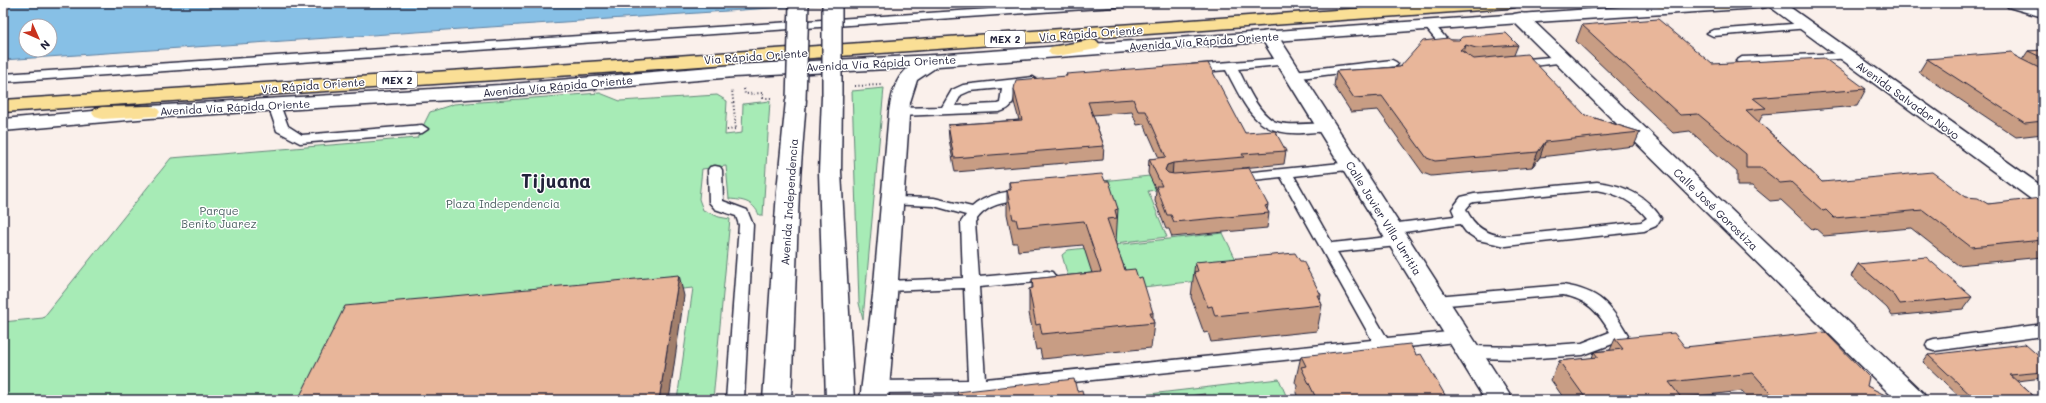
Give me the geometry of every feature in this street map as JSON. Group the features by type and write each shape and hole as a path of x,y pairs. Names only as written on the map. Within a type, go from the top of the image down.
{"highway":[{"path":"1663,3 1726,4"},
{"name":"Vía Rápida Oriente","path":"3,106 1218,24 1514,10"},
{"path":"1057,51 1218,24"},
{"path":"3,114 150,112"}],"main road":[{"name":"Avenida Independencia","path":"777,400 788,191 796,100 799,3"},
{"path":"832,3 830,172 840,400"},
{"name":"Avenida Vía Rápida Oriente","path":"3,125 150,112 500,91 734,72 934,61 1429,25 1514,10 1760,3"},
{"name":"Avenida Salvador Novo","path":"1773,3 2043,197"},
{"path":"2014,3 2043,12"},
{"name":"Calle José Gorostiza","path":"1514,10 1562,60 1913,400"},
{"name":"Calle Javier Villa Urritia","path":"1269,36 1499,400"},
{"path":"875,393 886,286 899,112 903,86 910,74 934,61"}],"lane":[{"path":"3,78 1130,3"},
{"path":"1429,25 1452,51"},
{"path":"1713,33 1805,26"},
{"path":"1742,61 1848,56"},
{"path":"1502,65 1562,60"},
{"path":"1183,70 1230,66 1289,68 1392,64"},
{"path":"1230,66 1260,117 1269,124 1286,129 1326,127"},
{"path":"946,110 956,93 961,90 977,86 1049,80"},
{"path":"899,112 1004,106 1006,105 1009,83"},
{"path":"274,104 282,128 300,139 422,129"},
{"path":"1217,179 1351,166"},
{"path":"715,170 716,202 719,205 738,209 745,218 746,225 735,400"},
{"path":"1285,173 1383,345"},
{"path":"1597,186 1611,187 1629,195 1648,210 1654,218 1651,223 1644,226 1506,241 1488,239 1479,236 1462,219 1459,209 1461,204 1466,200 1474,198 1597,186"},
{"path":"977,386 968,222 973,212 996,200 1037,194"},
{"path":"892,201 934,202 973,212"},
{"path":"1329,248 1462,219"},
{"path":"886,286 928,283 971,283 1047,276"},
{"path":"875,393 977,386 1383,345 1464,345 1523,353 1583,349 1620,335 1603,307 1590,297 1576,291 1562,290 1436,301"},
{"path":"1934,345 2043,330"}],"path":[{"path":"744,86 745,94 763,93 763,98 773,98"},
{"path":"727,130 736,129 732,90"}],"green space":[{"path":"884,88 863,319 859,303 852,91"},
{"name":"Plaza Independencia","path":"600,93 620,101 717,95 727,101 725,135 742,133 743,104 770,101 763,215 759,215 757,210 747,202 729,199 726,166 702,169 699,199 703,210 719,217 730,219 713,400 677,400 693,288 346,322 308,400 3,400 3,322 43,318 171,158 417,138 430,112 454,104"},
{"path":"1159,175 1165,189 1148,191 1167,237 1115,243 1098,194 1083,183"},
{"path":"1223,233 1244,276 1079,294 1072,291 1062,255 1068,250"},
{"path":"1279,379 1288,400 1098,400"}],"water":[{"path":"3,3 845,3 58,56 58,18 18,18 18,58 33,58 3,60"}],"building":[{"path":"1658,19 1712,64 1824,58 1866,89 1753,98 1766,108 1746,110 1822,182 1932,172 1966,197 1978,198 1988,204 2041,198 2043,200 2043,240 1971,247 1923,210 1834,218 1826,210 1823,211 1791,182 1780,183 1761,168 1746,168 1746,154 1698,114 1680,115 1582,25"},
{"path":"1506,33 1518,45 1476,48 1466,45 1460,50 1474,59 1527,54 1585,115 1640,132 1545,142 1538,152 1435,161 1427,158 1382,96 1354,98 1336,71 1400,67 1423,41 1448,38 1451,40 1459,40 1462,37"},
{"path":"2043,50 2043,58 2028,51"},
{"path":"2012,52 2015,56 2043,70 2043,121 2025,123 1927,59"},
{"path":"1208,63 1245,133 1275,131 1286,151 1242,154 1244,157 1173,163 1167,165 1165,170 1168,173 1174,174 1249,168 1268,205 1265,206 1269,213 1174,222 1171,215 1167,215 1156,186 1162,186 1149,159 1166,157 1146,111 1138,111 1133,99 1088,102 1104,146 954,158 948,125 1022,120 1014,89 1016,80 1067,76 1066,74"},
{"path":"1102,174 1105,181 1109,181 1118,209 1115,210 1117,218 1107,219 1125,270 1135,269 1138,278 1142,277 1153,313 1150,313 1154,323 1042,334 1040,324 1036,325 1029,289 1033,288 1032,279 1101,272 1084,221 1018,227 1016,219 1013,219 1007,190 1011,190 1009,182"},
{"path":"1295,253 1300,261 1303,261 1321,295 1317,295 1322,305 1215,316 1212,306 1208,307 1194,272 1198,271 1195,262"},
{"path":"1926,257 1972,297 1900,304 1895,296 1858,264"},
{"path":"679,275 659,400 298,400 345,306"},
{"path":"1825,332 1869,377 1867,386 1887,396 1891,400 1777,400 1753,373 1669,382 1683,400 1587,400 1559,361 1598,357 1594,352 1623,349 1615,339 1633,337 1674,333 1685,347"},
{"path":"1410,344 1416,355 1421,354 1445,395 1441,396 1443,400 1317,400 1301,367 1306,366 1301,356"},
{"path":"2025,344 2043,360 2043,372 2010,375 2038,400 1976,400 1928,355"},
{"path":"1074,379 1077,391 1082,390 1084,400 959,400 957,392"},
{"path":"1205,394 1207,400 1165,400 1165,399"}],"district":[{"name":"Tijuana","path":"556,180"}],"park label":[{"name":"Parque Benito Juarez","path":"219,216"}]}
